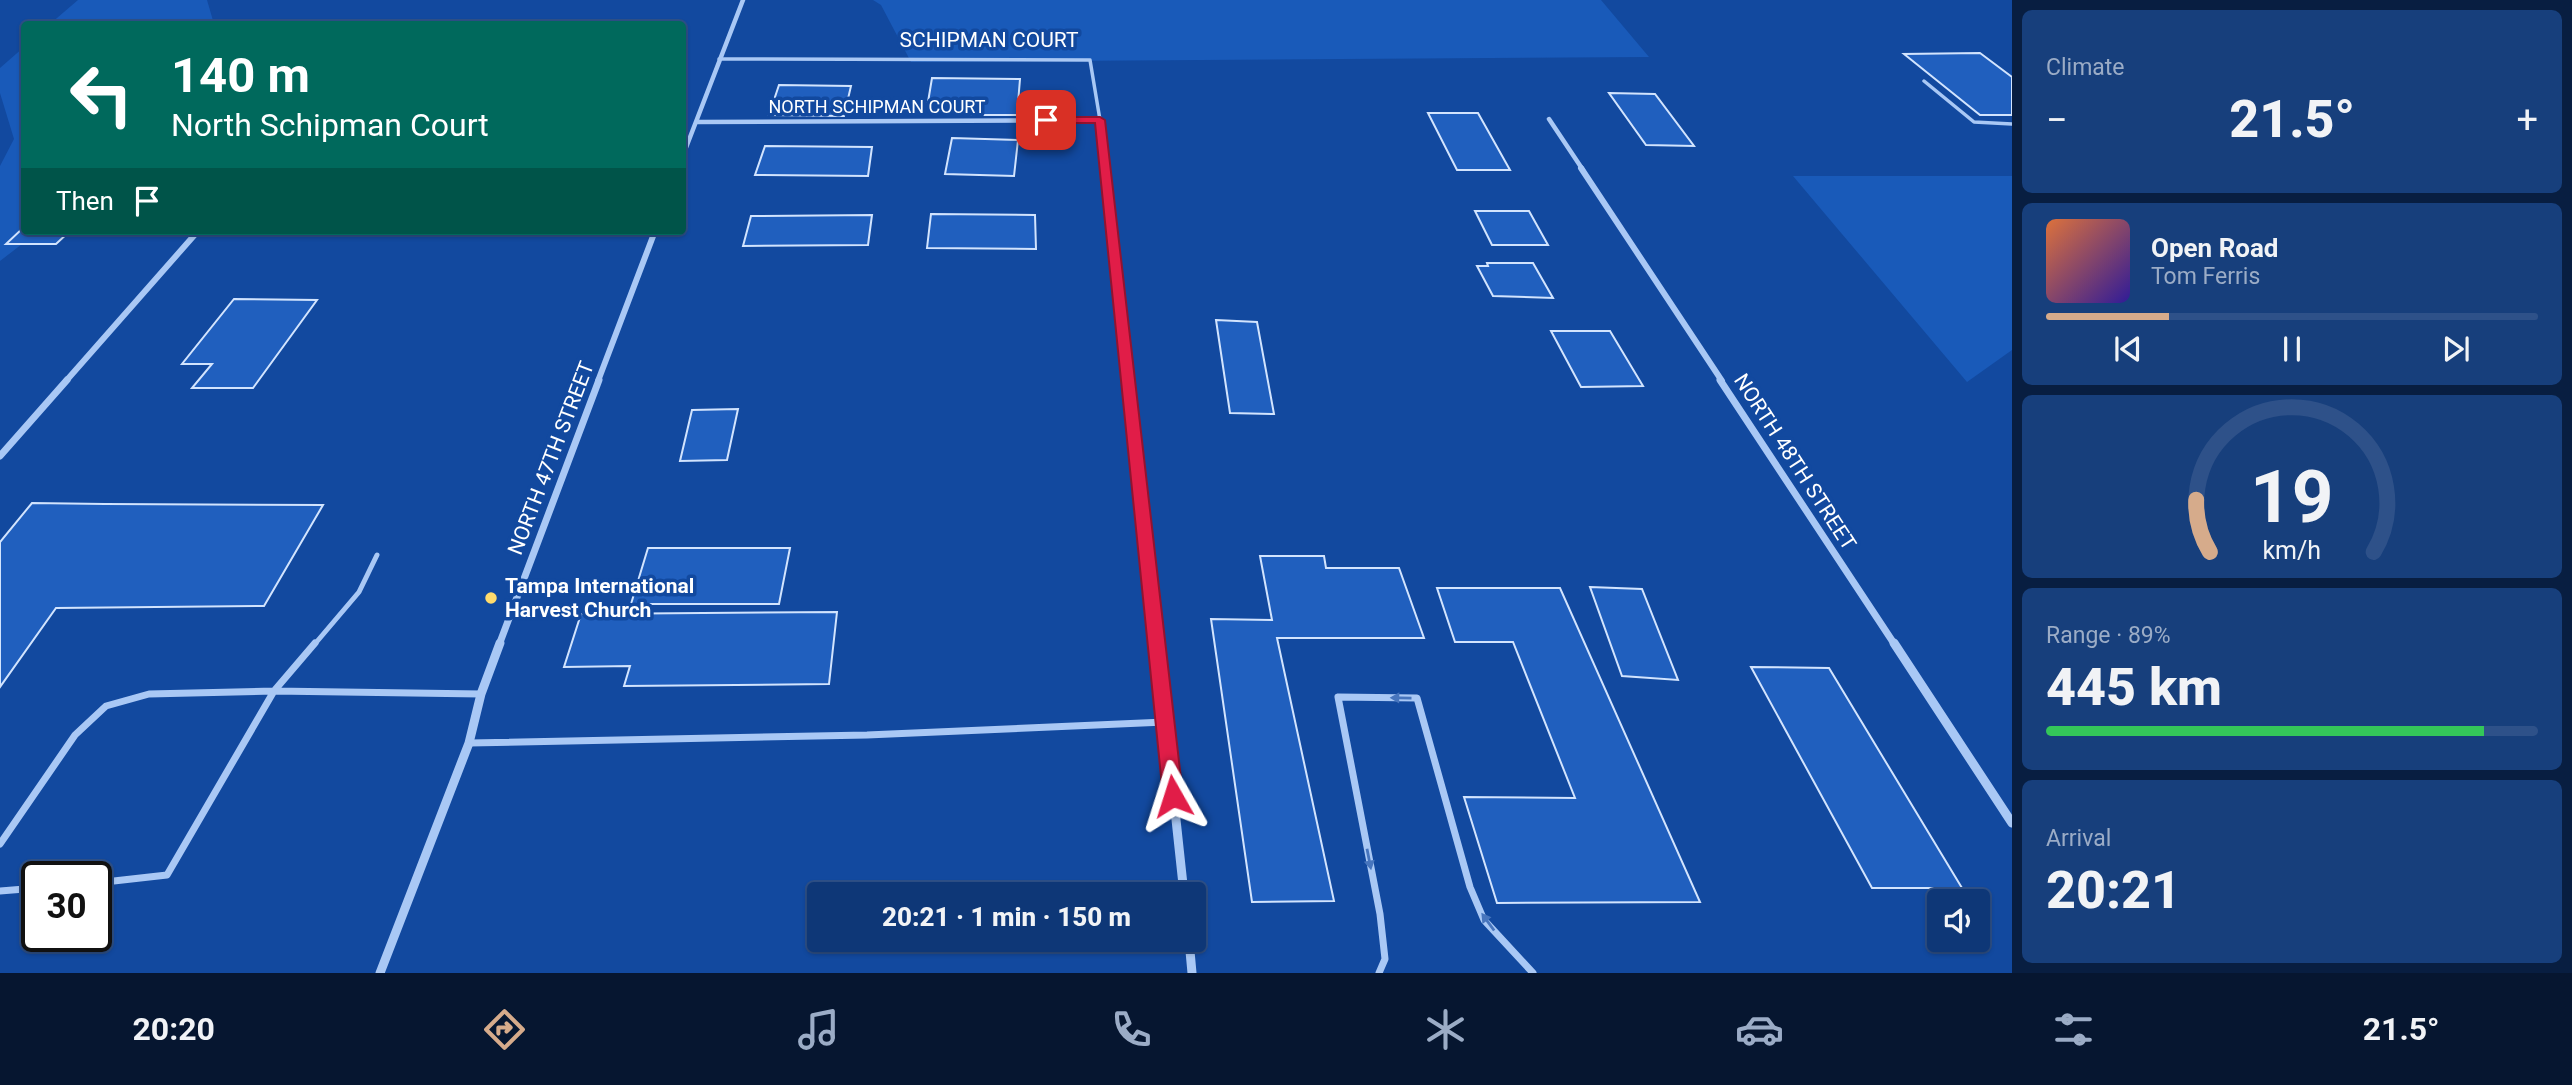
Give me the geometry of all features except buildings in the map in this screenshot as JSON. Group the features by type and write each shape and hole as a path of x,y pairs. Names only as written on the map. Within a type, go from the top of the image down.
{"street":[{"path":"686,148 743,0"},
{"name":"NORTH 48TH STREET","path":"1549,119 2012,823"},
{"name":"NORTH SCHIPMAN COURT","path":"696,122 1100,120"},
{"name":"SCHIPMAN COURT","path":"1100,120 1183,882"},
{"path":"0,456 194,235"},
{"name":"NORTH 47TH STREET","path":"380,973 469,743 481,694 653,235"},
{"path":"1190,952 1192,973"}],"lane":[{"name":"SCHIPMAN COURT","path":"719,59 1090,60 1100,120"},
{"path":"1924,81 1975,122 2012,124"},
{"path":"112,881 167,875 274,691 359,592 377,555"},
{"path":"0,844 75,734 106,706 149,694 274,691 481,694"},
{"path":"1379,973 1385,959 1380,914 1338,697 1417,698 1470,887 1484,920 1533,973"},
{"path":"469,743 867,734 1165,722"},
{"path":"0,891 21,889"}],"shaded area":[{"path":"78,0 207,0 213,21 54,21"},
{"path":"873,0 1601,0 1649,57 911,62 881,5"},
{"path":"21,50 21,235 34,235 0,261 0,166 14,139 0,93 0,68"},
{"path":"1793,176 2012,176 2012,350 1967,382"}],"place":[{"name":"Tampa International Harvest Church","path":"491,598"}],"route":[{"path":"1046,120 1100,120 1173,796"}]}
